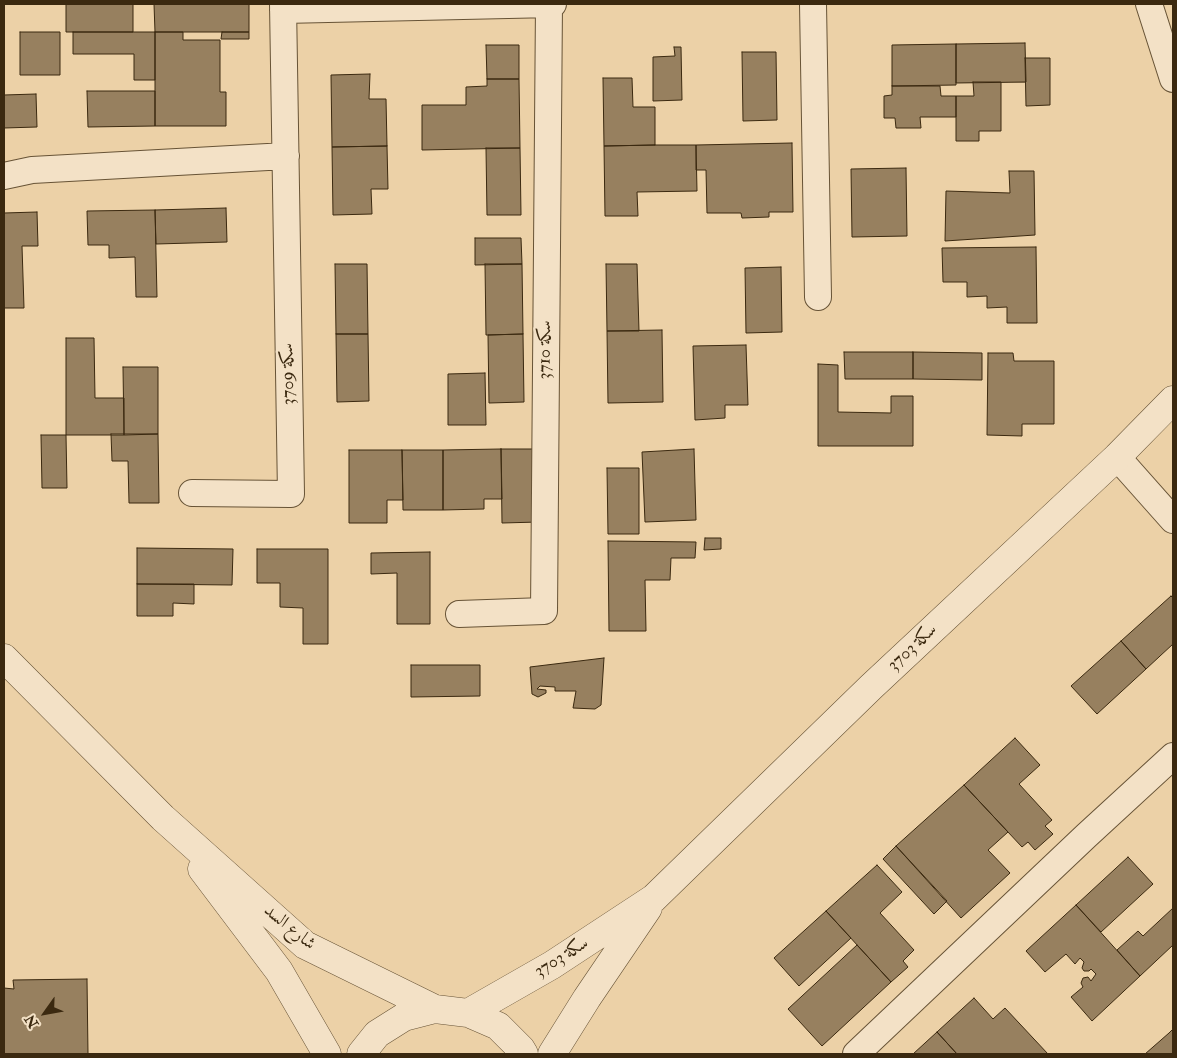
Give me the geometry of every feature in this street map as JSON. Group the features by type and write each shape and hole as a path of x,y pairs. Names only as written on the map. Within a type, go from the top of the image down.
{"street":[{"name":"سكة 3710","path":"459,614 544,610 549,4"},
{"path":"283,7 553,4"},
{"path":"813,4 818,297"},
{"path":"1149,4 1173,79"},
{"name":"سكة 3709","path":"192,493 291,494 283,7"},
{"path":"4,176 32,170 286,156"},
{"name":"سكة 3703","path":"468,1013 552,965 654,898 871,687 1117,457 1173,400"},
{"path":"1117,457 1173,520"},
{"name":"شارع السد","path":"4,658 163,818 305,945 435,1009"},
{"path":"856,1054 1173,756"},
{"name":"شارع السد","path":"163,818 279,971 327,1054"},
{"name":"سكة 3703","path":"552,1054 654,898"},
{"path":"361,1054 377,1034 404,1017 435,1009 468,1013 498,1026 524,1054"}],"building":[{"path":"66,4 133,4 133,32 66,32"},
{"path":"154,4 249,4 249,32 155,32"},
{"path":"20,32 60,32 60,75 20,75"},
{"path":"73,32 155,32 155,80 134,80 134,54 73,54"},
{"path":"155,32 183,32 183,40 220,40 220,92 226,92 226,126 155,126"},
{"path":"222,32 249,32 249,39 221,39"},
{"path":"1025,43 1026,82 956,83 956,44"},
{"path":"956,44 956,85 892,86 892,45"},
{"path":"486,45 519,45 519,79 487,79"},
{"path":"674,47 681,47 682,100 653,101 653,57 675,56"},
{"path":"742,52 776,52 777,120 743,121"},
{"path":"1025,58 1050,58 1050,105 1026,106"},
{"path":"370,74 369,99 386,99 387,146 332,147 331,75"},
{"path":"603,78 632,78 633,107 655,107 655,145 604,146"},
{"path":"487,79 519,79 520,148 422,150 422,105 466,105 466,87 487,86"},
{"path":"973,82 1001,82 1001,131 979,131 979,141 956,141 956,96 974,96"},
{"path":"892,86 940,86 941,96 956,96 956,117 920,117 921,128 896,128 895,118 884,118 884,96 892,95"},
{"path":"87,91 155,91 155,126 88,127"},
{"path":"36,94 37,127 4,128 4,95"},
{"path":"792,143 793,212 769,212 769,217 742,218 741,213 707,213 706,170 696,170 696,145"},
{"path":"696,145 697,191 637,192 638,216 605,216 604,146"},
{"path":"387,146 388,189 371,189 372,214 333,215 332,147"},
{"path":"486,148 520,148 521,215 487,215"},
{"path":"906,168 907,236 852,237 851,169"},
{"path":"1009,171 1034,171 1035,235 945,241 946,191 1010,193"},
{"path":"226,208 227,242 156,244 155,210"},
{"path":"155,210 157,297 136,297 135,257 109,258 109,245 88,245 87,211"},
{"path":"37,212 38,246 22,246 24,308 4,308 4,213"},
{"path":"475,238 521,238 522,264 475,265"},
{"path":"1036,247 1037,323 1007,323 1007,307 987,308 987,296 967,297 967,282 943,282 942,248"},
{"path":"335,264 367,264 368,334 336,334"},
{"path":"485,264 522,264 523,334 486,335"},
{"path":"606,264 637,264 639,331 607,331"},
{"path":"781,267 782,332 746,333 745,268"},
{"path":"662,330 663,402 608,403 607,331"},
{"path":"336,334 368,334 369,401 337,402"},
{"path":"523,334 524,402 489,403 488,335"},
{"path":"66,338 94,338 95,398 124,398 124,435 66,435"},
{"path":"746,345 748,405 725,405 725,418 695,420 693,346"},
{"path":"844,352 913,352 913,379 845,379"},
{"path":"913,352 982,353 982,380 913,379"},
{"path":"988,353 1013,353 1014,361 1054,361 1054,424 1022,424 1022,436 987,435"},
{"path":"818,364 838,365 838,412 891,413 891,396 913,396 913,446 818,446"},
{"path":"123,367 158,367 158,434 124,435"},
{"path":"485,373 486,425 448,425 448,374"},
{"path":"111,434 158,434 159,503 129,503 128,461 112,461"},
{"path":"41,435 66,435 67,488 42,488"},
{"path":"501,449 538,449 539,522 502,523"},
{"path":"501,449 502,499 484,499 484,509 443,510 443,450"},
{"path":"694,449 696,520 645,522 642,452"},
{"path":"349,450 402,450 403,500 387,500 387,523 349,523"},
{"path":"402,450 443,450 443,510 403,510"},
{"path":"607,468 639,468 639,534 608,534"},
{"path":"705,538 721,538 721,549 704,550"},
{"path":"608,541 696,542 695,558 671,558 670,580 645,580 646,631 609,631"},
{"path":"137,548 233,549 232,585 137,584"},
{"path":"257,549 328,549 328,644 303,644 303,608 280,607 280,583 257,583"},
{"path":"430,552 430,624 397,624 397,573 371,574 371,553"},
{"path":"137,584 194,584 194,604 173,603 173,616 137,616"},
{"path":"1171,596 1173,598 1173,644 1146,669 1121,641"},
{"path":"1121,641 1146,669 1097,714 1071,686"},
{"path":"604,658 601,705 595,709 573,708 576,691 555,691 555,687 540,686 537,689 546,690 546,693 538,697 532,694 530,667"},
{"path":"411,665 480,665 480,696 411,697"},
{"path":"1015,738 1040,765 1019,784 1052,820 1045,826 1053,834 1035,850 1028,842 1022,847 964,785"},
{"path":"964,785 1008,832 988,850 1010,873 961,918 896,846"},
{"path":"896,846 947,901 934,914 883,859"},
{"path":"1128,857 1153,884 1101,932 1076,905"},
{"path":"877,865 902,892 880,913 914,950 903,961 908,967 891,982 826,911"},
{"path":"1076,905 1140,976 1092,1021 1071,997 1083,987 1081,983 1083,978 1088,977 1091,981 1096,974 1091,969 1084,971 1082,968 1084,962 1080,958 1075,964 1066,954 1045,972 1026,951"},
{"path":"1173,908 1173,945 1140,976 1117,950 1138,931 1143,936"},
{"path":"826,911 851,938 799,986 774,958"},
{"path":"857,945 891,982 822,1046 788,1009"},
{"path":"87,979 88,1054 4,1054 4,988 14,989 13,980"},
{"path":"974,998 993,1019 1005,1008 1048,1054 957,1054 937,1032"},
{"path":"1173,1029 1173,1054 1145,1054 1169,1033"},
{"path":"937,1032 957,1054 913,1054"}]}
